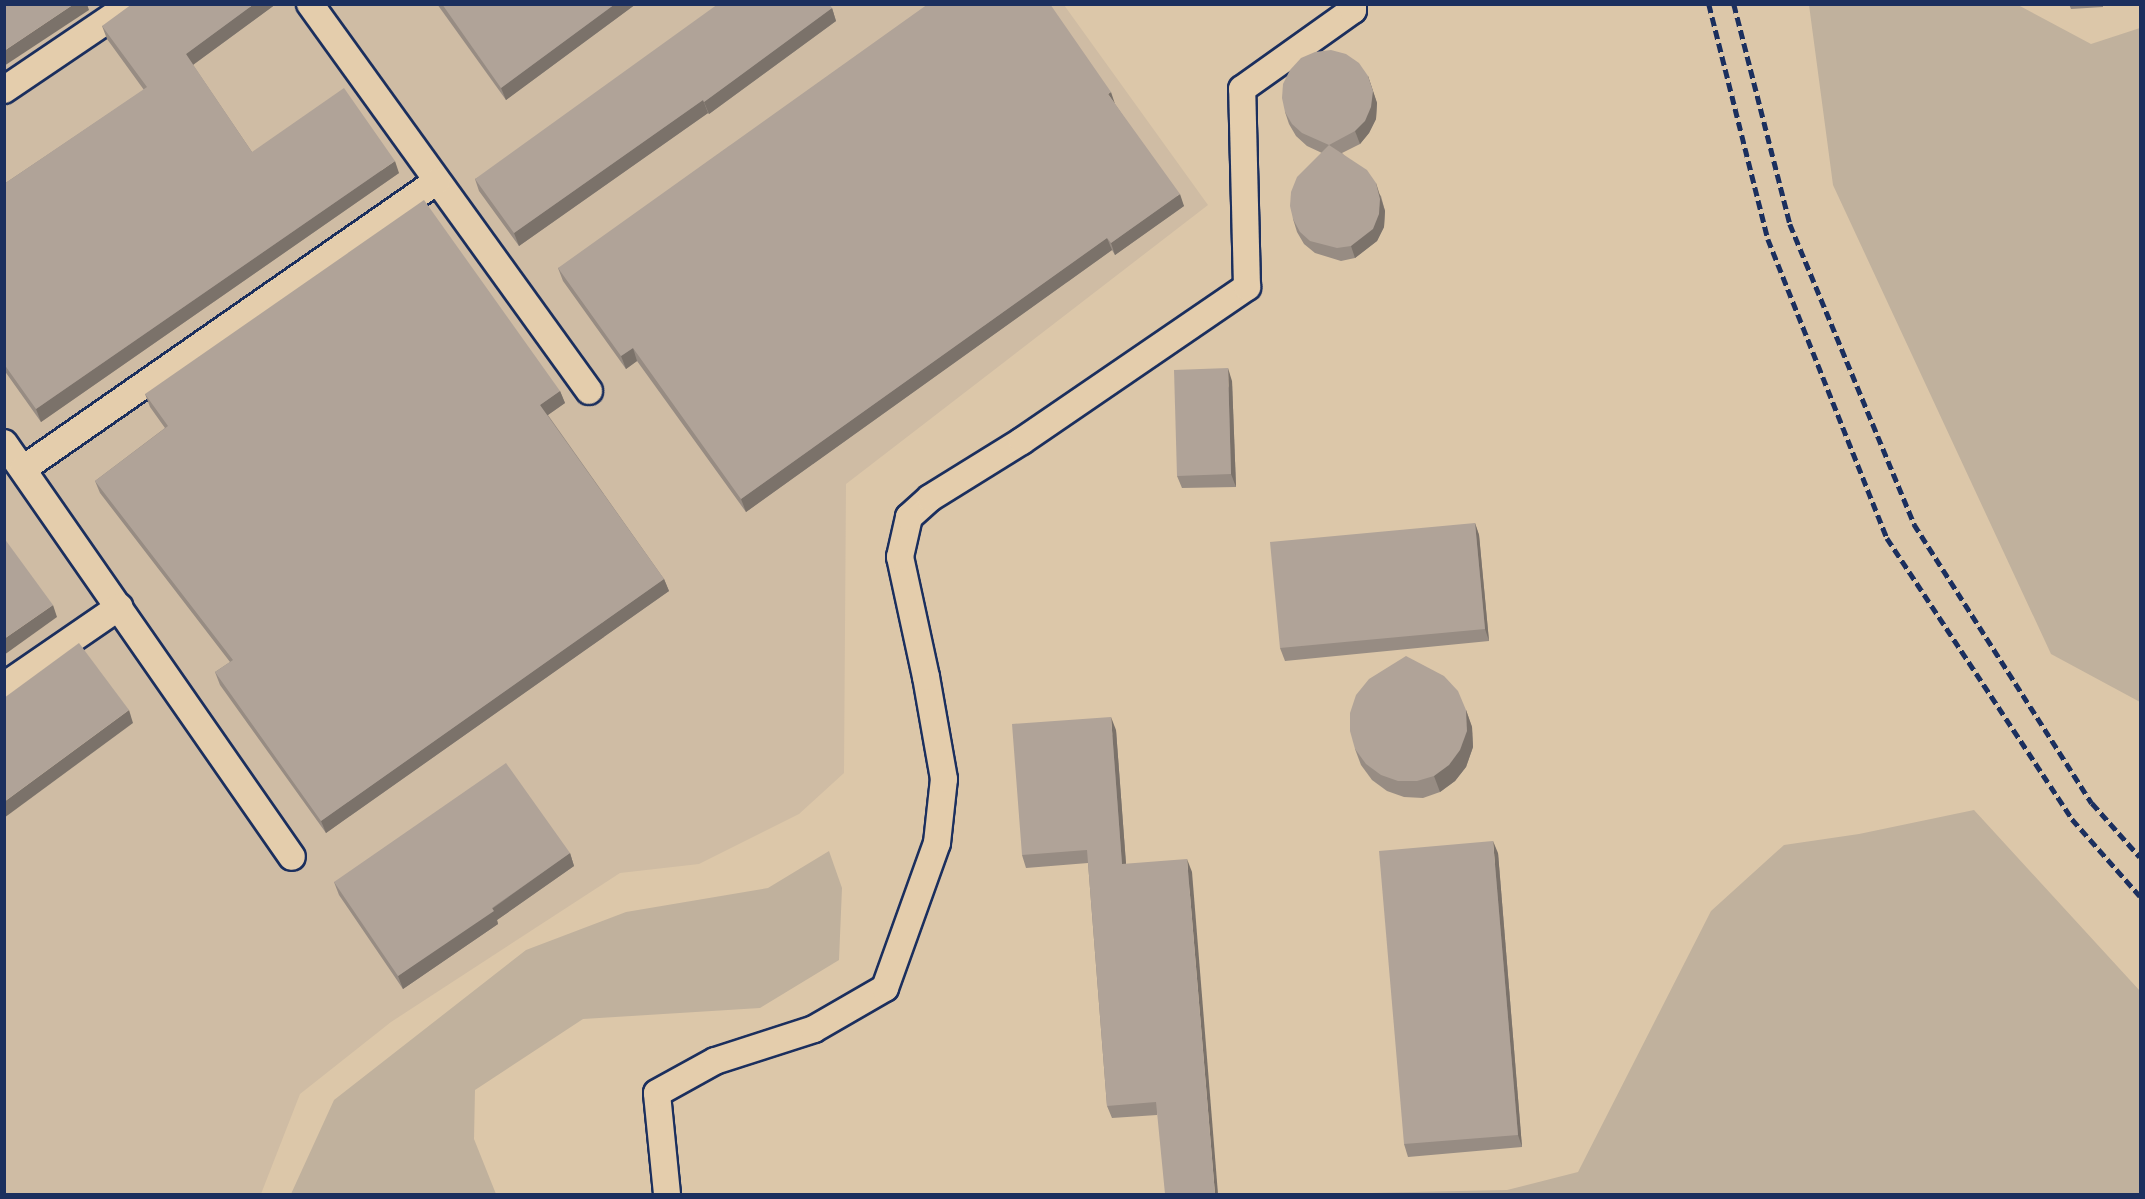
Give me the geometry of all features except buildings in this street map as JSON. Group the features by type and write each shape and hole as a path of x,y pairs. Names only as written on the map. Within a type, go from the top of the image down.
{"lane":[{"path":"4,90 131,4"},
{"path":"310,4 589,391"},
{"path":"667,1194 657,1093 715,1061 814,1029 885,988 937,843 944,779 926,677 900,557 909,517 930,498 1022,441 1248,287 1242,89 1353,10 1353,4"},
{"path":"22,469 437,181"},
{"path":"4,443 292,857"},
{"path":"4,686 118,607"}],"shaded area":[{"path":"5,5 1064,5 1208,205 846,484 844,773 799,814 699,864 620,873 391,1022 300,1094 261,1194 5,1194"},
{"path":"1809,5 2018,5 2091,44 2140,28 2140,702 2051,654 1833,185"},
{"path":"1974,810 2140,991 2140,1194 1322,1194 1507,1190 1578,1172 1711,911 1784,845 1859,834"},
{"path":"829,851 842,888 839,960 760,1008 583,1019 475,1090 474,1139 496,1194 291,1194 334,1100 526,950 626,912 768,888"}],"railway":[{"path":"1709,4 1768,239 1887,538 2072,819 2140,896"},
{"path":"1734,4 1790,224 1914,524 2092,803 2140,857"}]}
